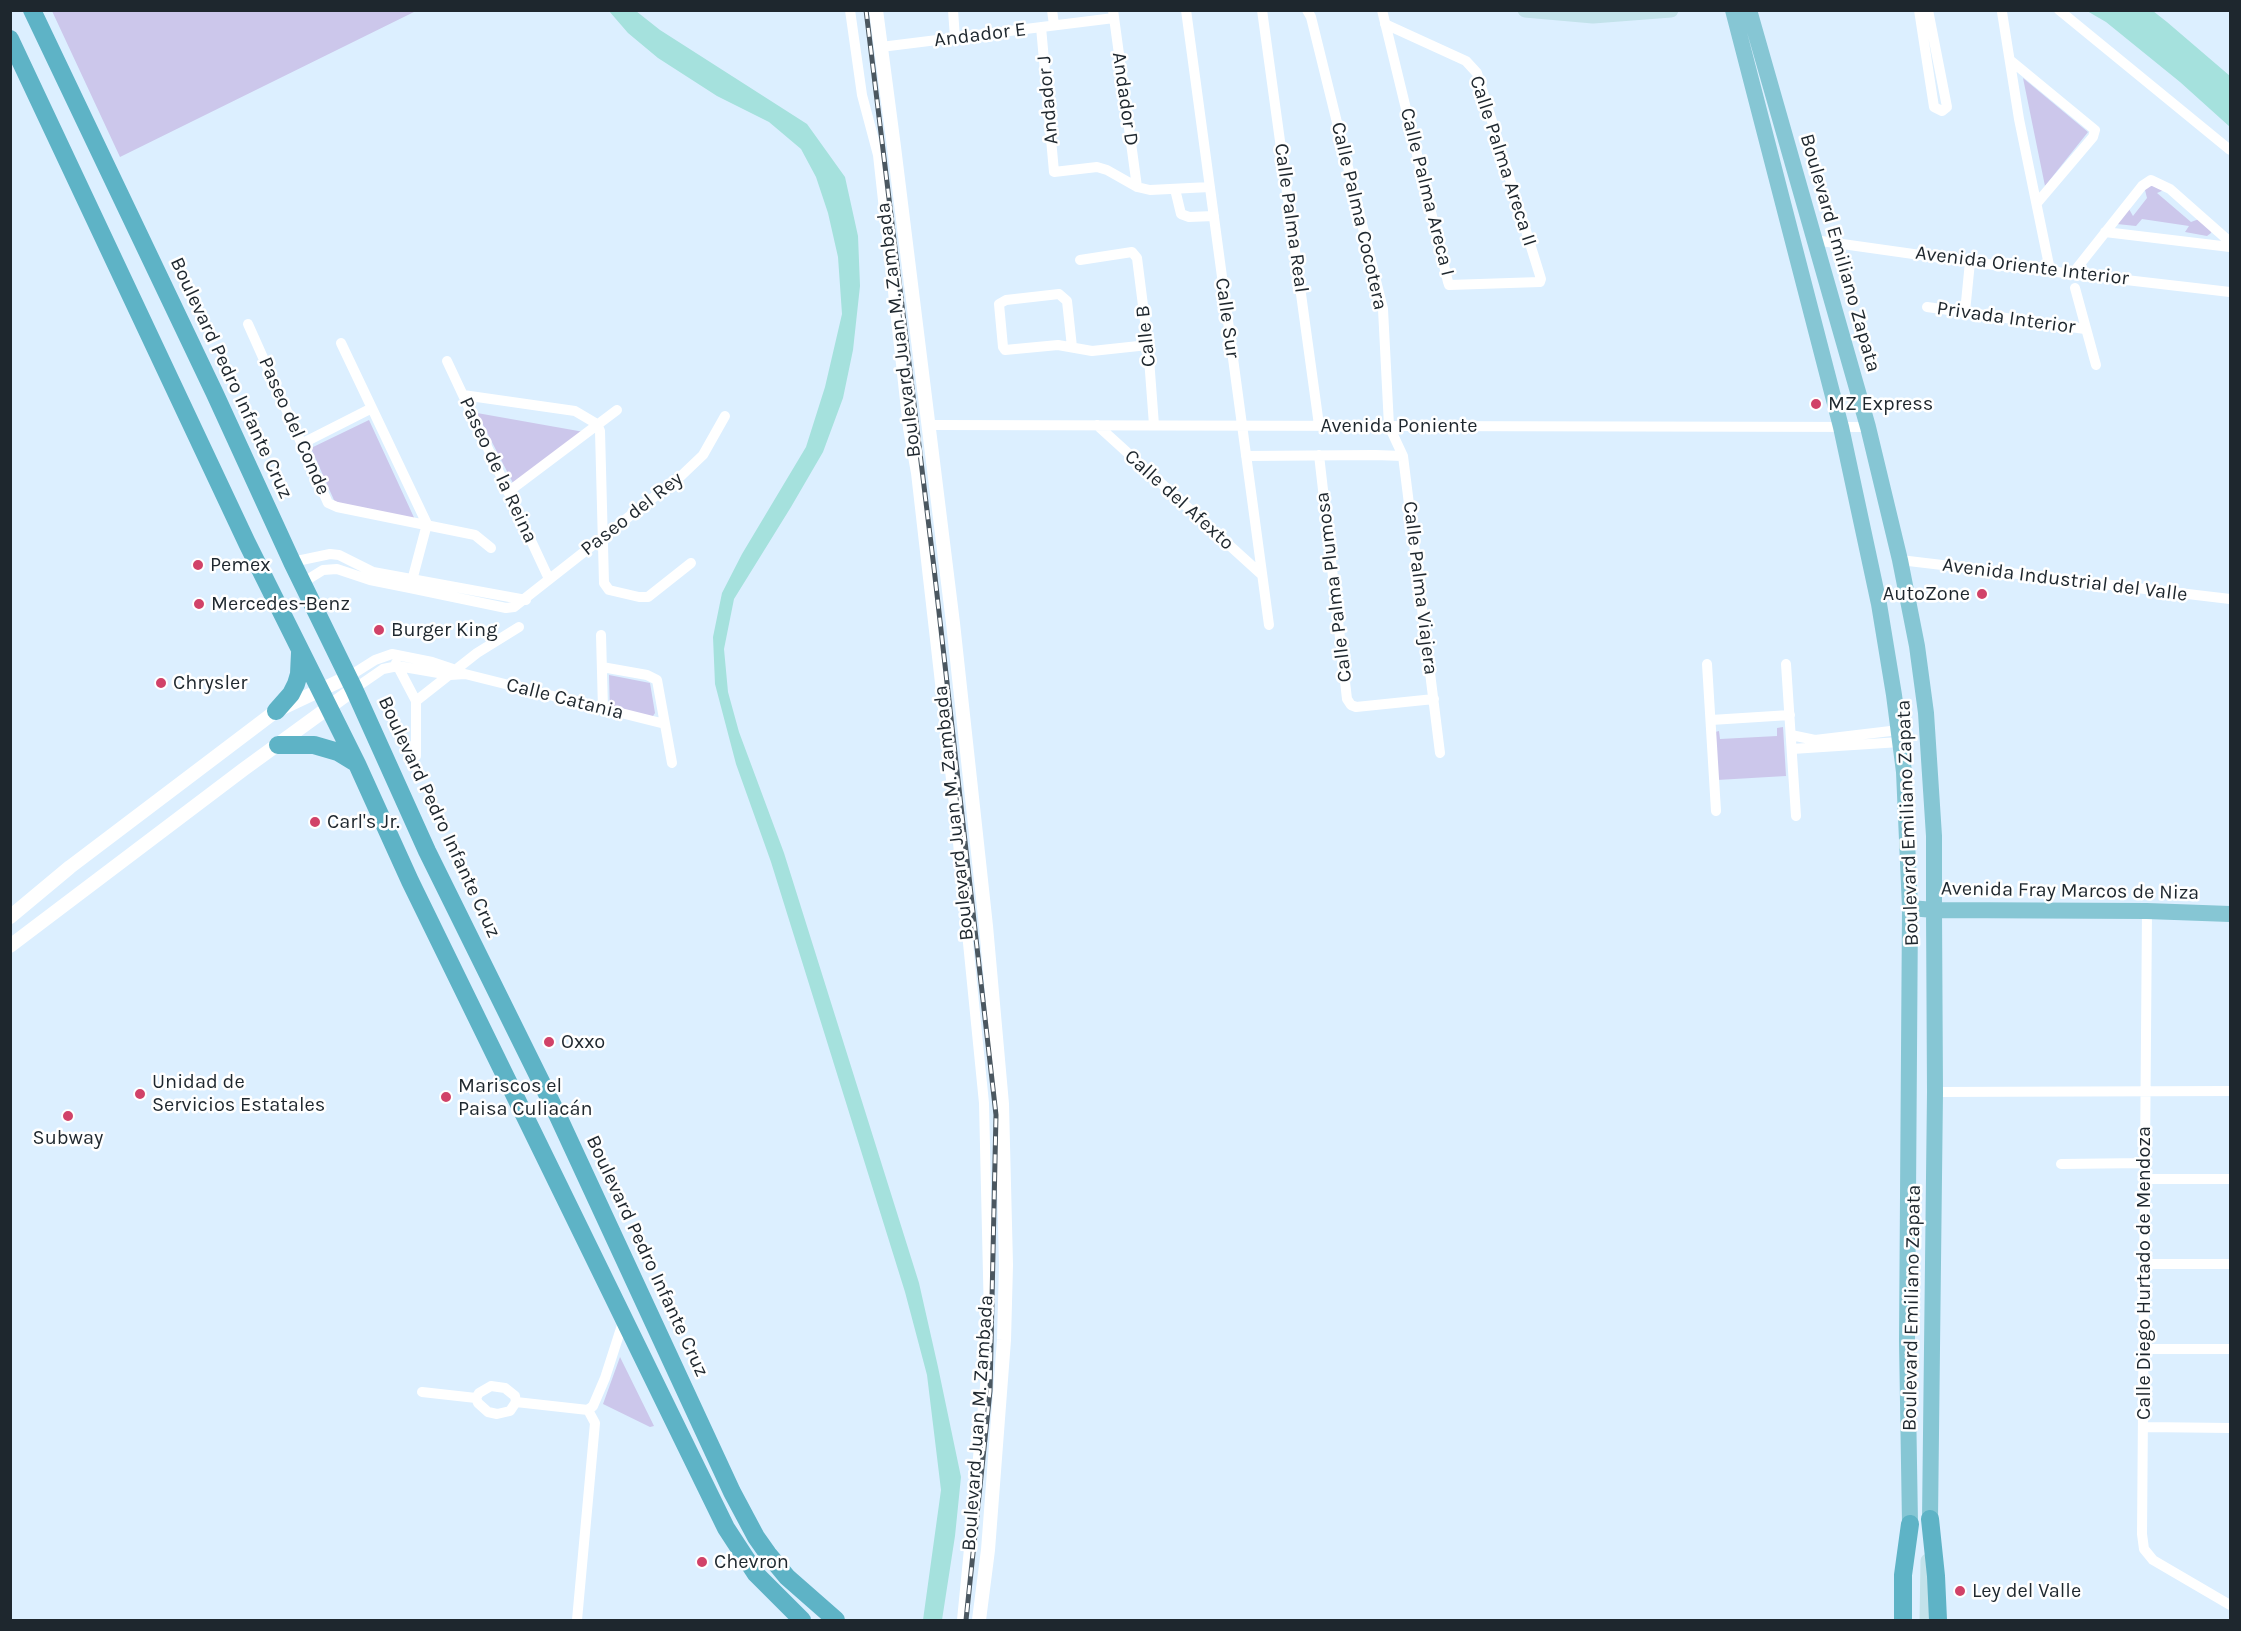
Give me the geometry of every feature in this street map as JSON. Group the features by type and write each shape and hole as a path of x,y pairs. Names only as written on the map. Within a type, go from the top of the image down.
{"highway":[{"name":"Boulevard Pedro Infante Cruz","path":"32,10 351,683 427,851 557,1114 741,1510 756,1537 787,1577 836,1620"},
{"path":"10,39 18,64 300,651 357,764 415,891 726,1528 756,1574 802,1620"},
{"path":"276,711 296,684 300,651"},
{"path":"278,745 302,744 326,748 357,764"},
{"path":"1930,1519 1938,1620"},
{"path":"1903,1620 1903,1575 1910,1524"}],"main road":[{"path":"1525,10 1593,16 1671,10"},
{"name":"Boulevard Emiliano Zapata","path":"1733,10 1841,427 1879,604 1899,736 1908,843 1910,908 1907,1341 1911,1620"},
{"name":"Boulevard Emiliano Zapata","path":"1749,10 1868,427 1900,560 1917,646 1926,713 1933,826 1935,1092 1930,1519 1926,1620"},
{"name":"Avenida Fray Marcos de Niza","path":"1910,908 2230,914"}],"street":[{"name":"Boulevard Juan M. Zambada","path":"850,10 862,95 878,155 908,428 916,473 956,823 984,1103 989,1318 985,1386 962,1620"},
{"name":"Boulevard Juan M. Zambada","path":"876,10 929,425 986,926 1002,1114 1006,1265 1004,1340 992,1503 979,1620"},
{"path":"953,10 955,38"},
{"name":"Andador J","path":"1052,10 1054,25"},
{"name":"Calle Sur","path":"1186,10 1269,625"},
{"name":"Calle Palma Real","path":"1262,10 1319,425"},
{"name":"Calle Palma Cocotera","path":"1307,10 1311,17 1383,309 1389,426"},
{"name":"Calle Palma Areca I","path":"1382,10 1449,285 1538,282 1541,279"},
{"path":"1919,10 1932,58 1928,10"},
{"path":"2059,10 2230,150"},
{"path":"2002,12 2050,270"},
{"name":"Andador E","path":"881,47 1041,27 1114,14"},
{"name":"Andador D","path":"1114,14 1137,187"},
{"name":"Calle Palma Areca II","path":"1385,24 1466,61 1477,74 1541,279"},
{"name":"Andador J","path":"1041,27 1054,172 1097,167 1137,187"},
{"path":"2010,60 2095,130 2093,137 2037,203"},
{"path":"2073,273 2142,186 2151,180 2170,189 2230,242"},
{"path":"1137,187 1150,190 1210,187"},
{"path":"1175,189 1180,214 1189,218 1214,216"},
{"path":"2105,232 2230,247"},
{"name":"Avenida Oriente Interior","path":"1814,240 1970,262 2230,292"},
{"name":"Calle B","path":"1080,260 1129,252 1137,258 1148,345 1154,425"},
{"path":"1965,312 1970,262"},
{"path":"2075,288 2096,365"},
{"path":"1072,347 1067,301 1059,294 1006,300 999,304 1003,347 1008,350 1058,345 1092,351 1148,345"},
{"name":"Privada Interior","path":"1927,307 2085,329"},
{"name":"Paseo del Conde","path":"248,324 303,443 325,498 332,505 475,535 491,548"},
{"path":"341,343 427,524 411,584"},
{"name":"Paseo de la Reina","path":"447,361 549,579"},
{"path":"463,395 575,411 597,424 600,431 604,583 612,592 648,597 691,563"},
{"path":"303,443 372,408"},
{"path":"508,492 618,410"},
{"name":"Paseo del Rey","path":"302,583 323,570 330,569 411,584 526,600 549,579 694,464 703,455 725,416"},
{"name":"Avenida Poniente","path":"929,425 1868,427"},
{"name":"Calle del Afexto","path":"1097,425 1262,574"},
{"name":"Calle Palma Viajera","path":"1389,426 1404,456 1440,753"},
{"name":"Calle Palma Plumosa","path":"1319,455 1347,699 1351,705 1356,707 1434,699"},
{"path":"1246,456 1404,456"},
{"name":"Paseo del Rey","path":"292,562 330,554 339,555 373,572 411,584"},
{"name":"Avenida Industrial del Valle","path":"1900,560 2230,599"},
{"path":"416,701 457,673 477,653 519,627"},
{"path":"602,635 603,709"},
{"path":"392,654 416,701 416,756"},
{"path":"351,683 375,660 392,654 457,673"},
{"path":"1707,664 1716,811"},
{"path":"1786,664 1796,816"},
{"path":"10,946 278,745 324,699 351,683 383,669 398,666 457,673"},
{"path":"602,666 655,678 659,683 672,763"},
{"name":"Calle Catania","path":"457,673 665,724"},
{"path":"10,917 121,828 276,711 324,699"},
{"path":"1711,720 1790,715"},
{"path":"1791,735 1815,740 1899,736"},
{"path":"1792,749 1899,736"},
{"name":"Calle Diego Hurtado de Mendoza","path":"2147,911 2142,1534 2144,1549 2153,1560 2214,1595"},
{"path":"1935,1092 2230,1091"},
{"path":"2061,1164 2144,1163"},
{"path":"2144,1179 2230,1179"},
{"path":"2145,1264 2230,1264"},
{"path":"516,1402 588,1410 593,1406 605,1378 624,1318"},
{"path":"2144,1349 2230,1349"},
{"path":"497,1386 511,1390 516,1402 510,1411 497,1414 482,1408 476,1398 484,1389 497,1386"},
{"path":"422,1392 476,1398"},
{"path":"577,1620 595,1423 588,1410"},
{"path":"2144,1427 2230,1428"},
{"path":"2214,1595 2230,1595"},
{"path":"2214,1595 2230,1605"}],"shaded area":[{"path":"52,11 416,11 120,157"},
{"path":"609,11 636,11 660,30 807,124 845,177 858,236 860,286 853,350 843,398 823,452 734,599 724,649 728,692 739,732 784,853 919,1283 938,1367 961,1477 955,1536 942,1620 923,1620 941,1490 927,1375 905,1292 771,862 736,764 715,684 713,637 722,593 742,554 806,447 825,387 842,314 838,257 828,213 816,177 801,149 769,122 717,96 658,58 628,33"},
{"path":"2087,11 2153,11 2167,22 2230,76 2230,127 2180,82 2106,22"},
{"path":"2023,78 2088,132 2045,186"},
{"path":"2151,181 2164,190 2157,193 2191,222 2199,219 2212,229 2211,233 2207,236 2185,232 2189,226 2142,219 2136,226 2117,224 2129,209 2133,216 2147,198 2145,190"},
{"path":"477,413 584,432 514,485"},
{"path":"369,420 417,524 337,507 311,448"},
{"path":"609,675 650,683 655,713 651,719 610,711"},
{"path":"1783,727 1786,776 1717,780 1715,732 1719,731 1720,739 1777,736 1777,728"},
{"path":"620,1357 654,1426 650,1427 603,1404"}],"railway":[{"path":"866,10 934,568 996,1115 990,1391 966,1620"}],"place":[{"name":"MZ Express","path":"1816,404"},
{"name":"Pemex","path":"198,565"},
{"name":"AutoZone","path":"1982,594"},
{"name":"Mercedes-Benz","path":"199,604"},
{"name":"Burger King","path":"379,630"},
{"name":"Chrysler","path":"161,683"},
{"name":"Carl's Jr.","path":"315,822"},
{"name":"Oxxo","path":"549,1042"},
{"name":"Unidad de Servicios Estatales","path":"140,1094"},
{"name":"Mariscos el Paisa Culiacán","path":"446,1097"},
{"name":"Subway","path":"68,1116"},
{"name":"Chevron","path":"702,1562"},
{"name":"Ley del Valle","path":"1960,1591"}]}
